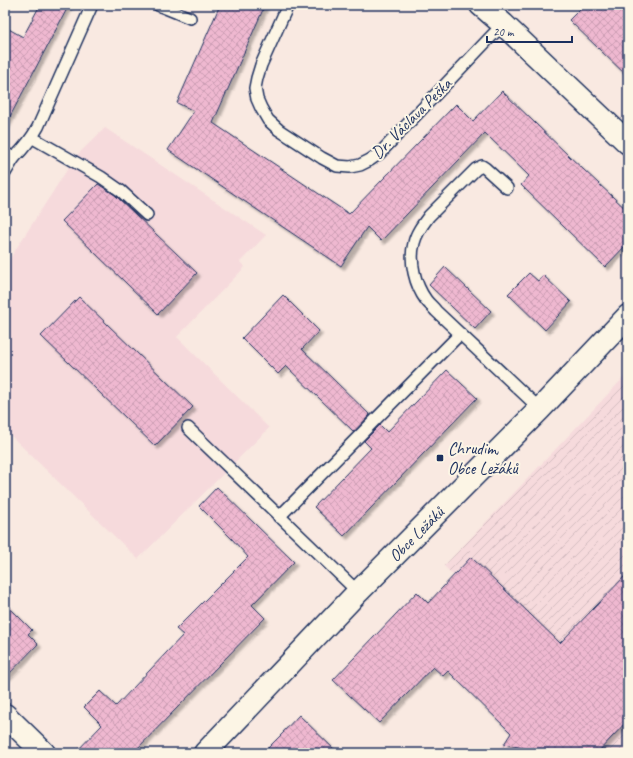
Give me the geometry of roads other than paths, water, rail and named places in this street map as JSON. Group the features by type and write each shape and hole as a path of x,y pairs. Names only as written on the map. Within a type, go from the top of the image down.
{"main road":[{"path":"481,5 503,24 628,143"},
{"name":"Obce Ležáků","path":"205,753 358,592 540,409 628,316"},
{"path":"5,715 44,753"}],"lane":[{"path":"5,173 9,156 28,144 33,138 92,5"},
{"path":"158,5 190,18"},
{"name":"Dr. Václava Peška","path":"288,5 261,65 255,88 257,99 268,120 279,130 337,166 350,167 360,165 380,153 503,24"},
{"path":"33,138 101,177 121,191 146,215"},
{"path":"507,188 482,166 476,169 429,216 418,233 414,243 413,264 419,288 436,311 540,409"},
{"path":"279,517 460,334"},
{"path":"188,428 358,592"}],"place":[{"name":"Chrudim, Obce Ležáků","path":"440,458"}]}
